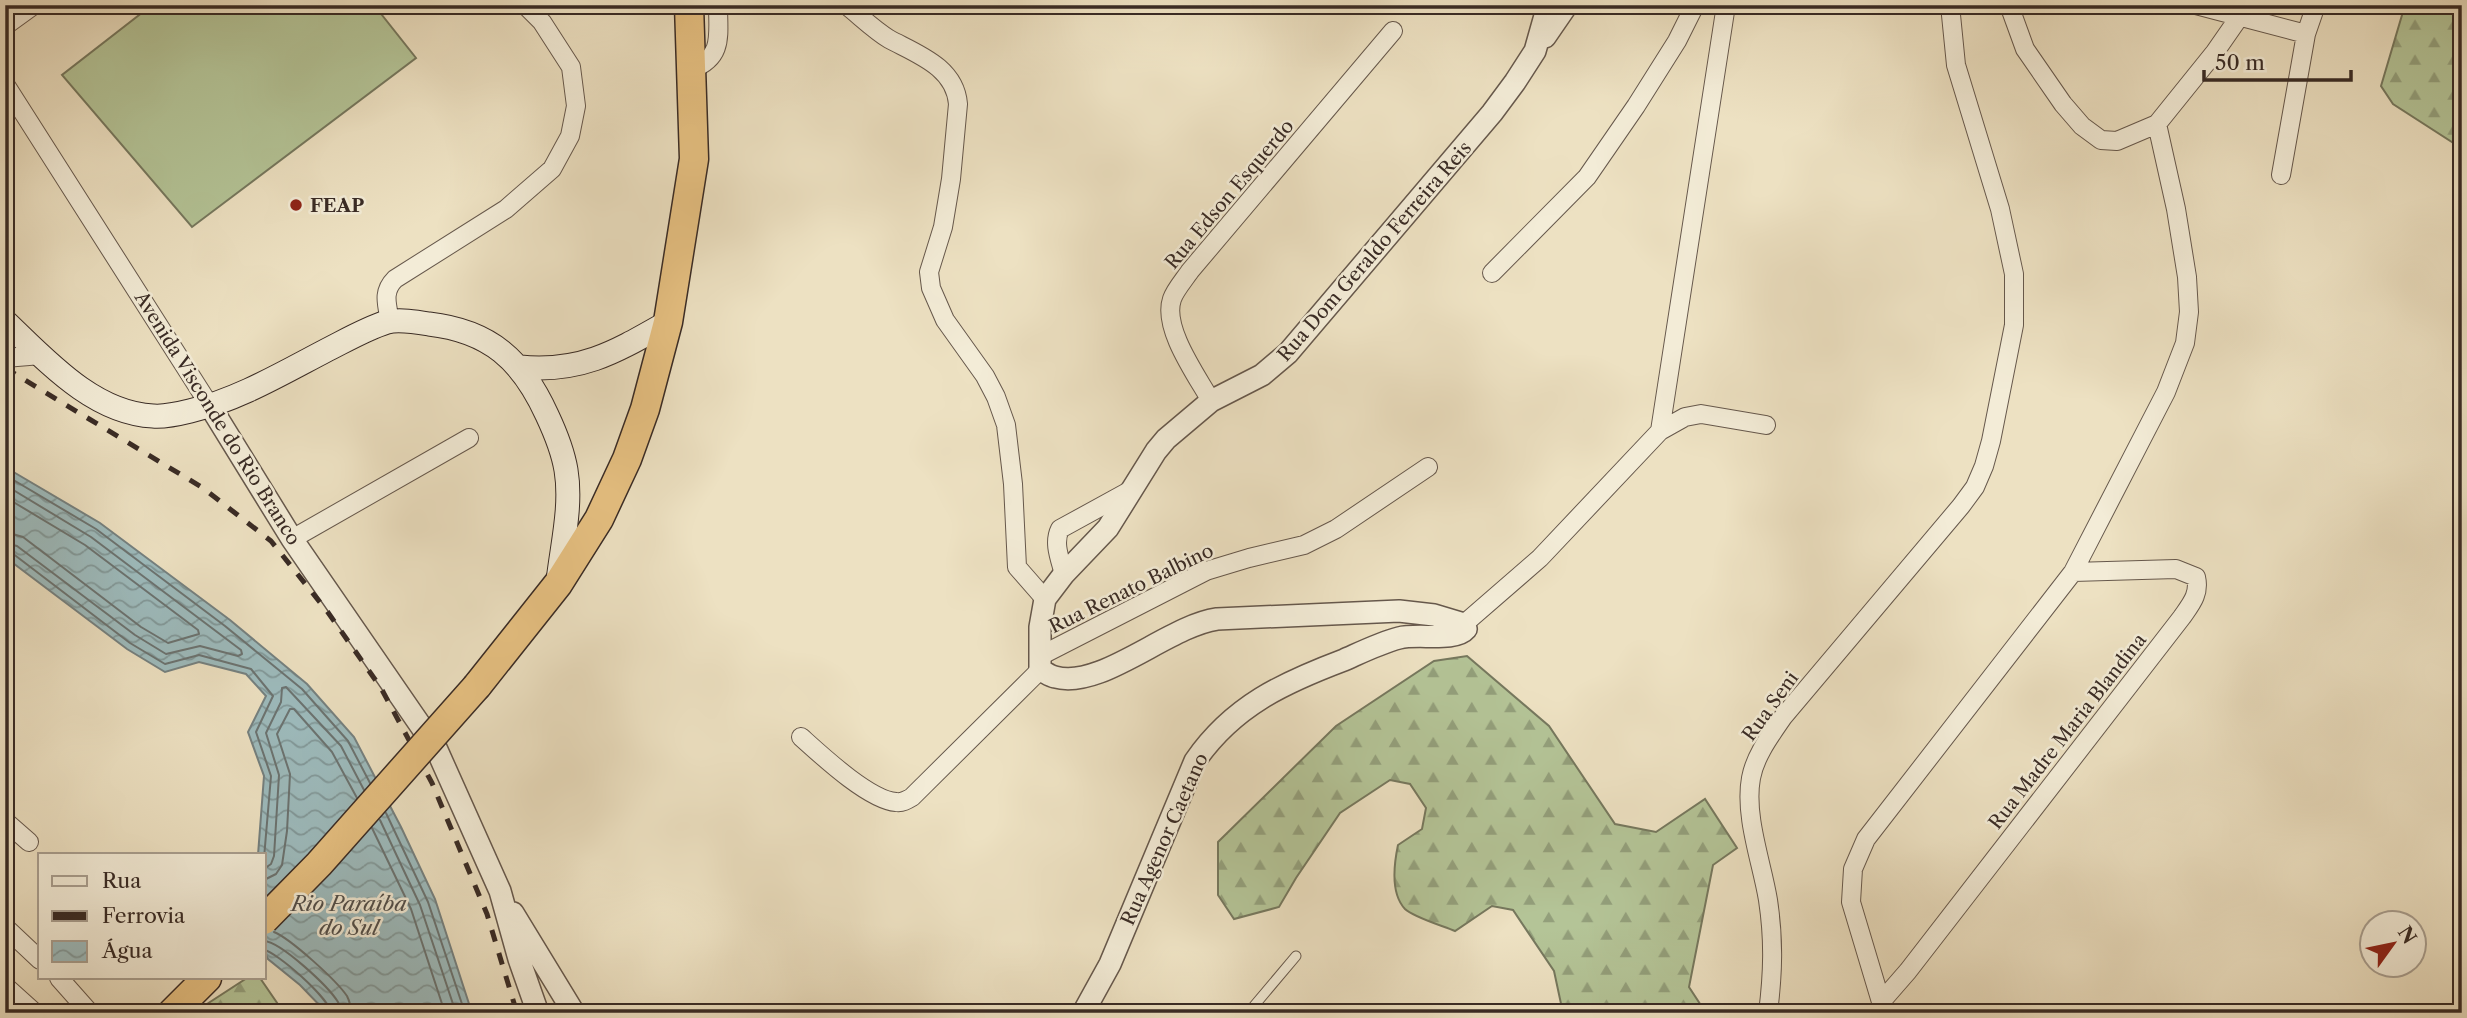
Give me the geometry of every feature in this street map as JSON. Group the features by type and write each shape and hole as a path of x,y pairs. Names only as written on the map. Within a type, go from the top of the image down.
{"highway":[{"path":"266,918 319,864 477,686 558,584 599,519 627,459 645,409 668,321 694,159 689,5"},
{"path":"172,1013 206,979"}],"main road":[{"path":"5,321 72,381 103,402 130,413 156,417 210,406 390,321 426,323 466,331 491,343 520,367 539,397 552,425 566,469 568,494 558,584"},
{"path":"520,367 547,370 583,363 623,347 668,321"}],"street":[{"path":"5,26 34,5"},
{"path":"390,321 385,295 388,286 506,209 552,169 570,136 576,106 570,66 541,22 525,5"},
{"path":"692,69 714,55 718,44 718,5"},
{"path":"846,5 887,38 922,54 949,79 957,93 951,179 943,227 929,272 931,288 945,320 985,376 996,397 1006,425 1013,484 1017,568 1045,599"},
{"name":"Rua Dom Geraldo Ferreira Reis","path":"1040,663 1040,627 1045,599 1064,574 1097,541 1166,439 1211,401 1262,375 1289,353 1492,113 1535,51 1548,5"},
{"path":"1535,51 1567,5"},
{"path":"1492,273 1587,177 1677,41 1695,5"},
{"path":"1660,430 1726,5"},
{"name":"Rua Seni","path":"1768,1013 1774,955 1768,901 1749,803 1751,777 1763,747 1783,717 1930,545 1975,486 1984,466 2014,325 2014,274 2000,209 1956,65 1950,5"},
{"path":"2009,5 2025,49 2063,104 2082,126 2101,140 2117,141 2157,124 2216,52 2241,16"},
{"path":"2196,5 2306,34"},
{"path":"2281,174 2306,34 2316,5"},
{"name":"Rua Edson Esquerdo","path":"1211,401 1176,337 1170,319 1171,299 1190,271 1392,31"},
{"name":"Avenida Visconde do Rio Branco","path":"5,84 13,113 210,406 292,539 436,748 500,891"},
{"name":"Rua Madre Maria Blandina","path":"1880,1008 1851,902 1853,869 1866,839 2074,572 2166,392 2185,343 2189,312 2187,277 2176,209 2157,124"},
{"path":"5,358 41,355"},
{"name":"Rua Agenor Caetano","path":"1083,1013 1110,964 1195,761 1210,739 1231,720 1299,677 1396,639 1415,635 1461,634 1466,629 1464,624 1540,558 1660,430 1685,417 1701,414 1766,425"},
{"path":"292,539 468,438"},
{"name":"Rua Renato Balbino","path":"802,737 853,780 884,799 905,801 912,797 1040,663 1206,571 1304,545 1336,529 1428,467"},
{"path":"1064,574 1057,550 1060,529 1133,489"},
{"name":"Rua Madre Maria Blandina","path":"1880,1008 2157,649 2193,601 2199,587 2196,577 2176,569 2074,572"},
{"path":"1040,663 1055,677 1071,678 1102,672 1186,629 1202,622 1217,620 1399,611 1434,615 1464,624"},
{"path":"5,821 29,842"},
{"path":"500,891 538,1013"},
{"path":"500,891 574,1013"},
{"path":"8,937 38,959"},
{"path":"60,979 90,1013"},
{"path":"5,986 34,1013"}],"lane":[{"path":"1248,1013 1296,956"}],"green space":[{"path":"152,5 374,5 416,58 192,227 62,75"},
{"path":"2405,5 2462,5 2462,144 2455,144 2393,104 2381,86"},
{"path":"1467,656 1549,726 1615,824 1656,832 1705,799 1737,848 1713,865 1689,987 1706,1013 1563,1013 1554,971 1513,910 1492,906 1455,931 1409,912 1400,902 1395,887 1398,845 1422,829 1426,808 1410,784 1390,780 1340,813 1279,907 1234,919 1218,895 1218,842 1336,726 1434,661"},
{"path":"245,979 261,979 284,1013 198,1013"}],"water":[{"name":"Rio Paraíba do Sul","path":"5,467 100,523 230,620 307,684 354,737 401,827 435,899 472,1013 327,1013 300,985 268,959 266,853 258,853 264,776 248,732 266,696 246,674 199,662 165,672 127,649 5,557"}],"railway":[{"path":"5,368 203,488 271,541 327,611 381,688 432,783 487,914 517,1013"}],"place":[{"name":"FEAP","path":"296,205"}]}
